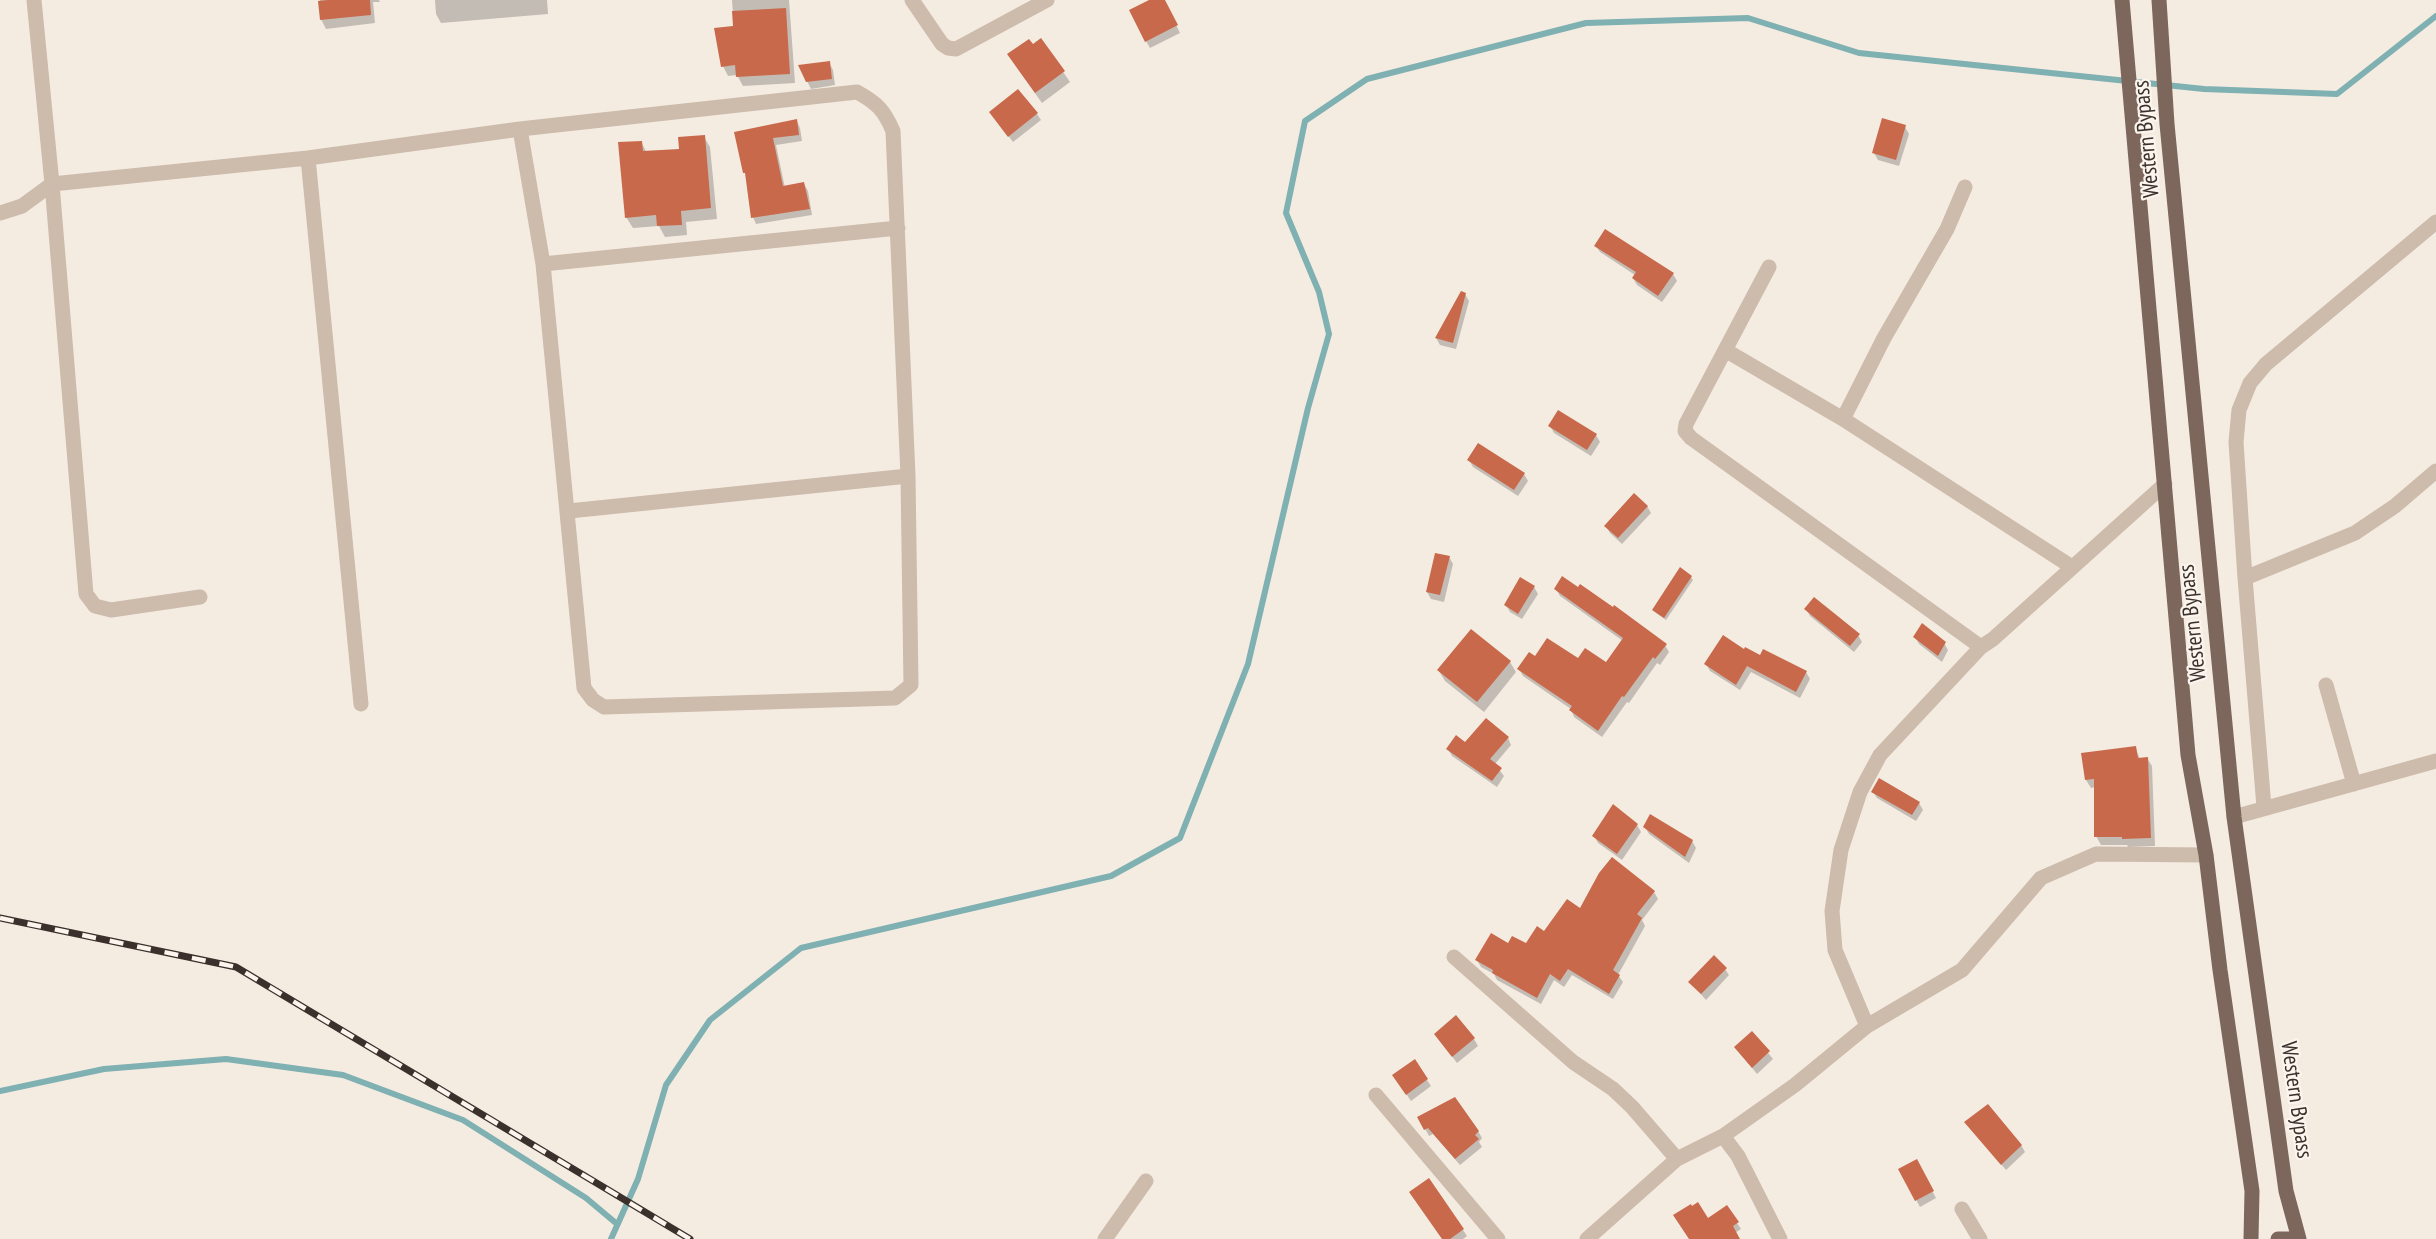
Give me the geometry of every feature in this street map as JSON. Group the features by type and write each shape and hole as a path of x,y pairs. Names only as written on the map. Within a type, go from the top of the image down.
{"main road":[{"name":"Western Bypass","path":"2122,0 2188,755 2206,855 2252,1191 2251,1239"},
{"name":"Western Bypass","path":"2159,0 2167,124 2234,817 2286,1191 2299,1239"},
{"path":"2278,1239 2299,1239"}],"street":[{"path":"34,0 52,184 86,594 95,606 111,610 200,597"},
{"path":"912,0 942,44 956,49 1047,0"},
{"path":"0,213 22,206 52,184 308,158 520,129 857,92 873,100 886,113 893,131 908,476 910,685 895,698 604,707 593,700 584,688 569,511 543,264 520,129"},
{"path":"308,158 361,704"},
{"path":"1843,418 1884,338 1943,237 1965,187"},
{"path":"2264,807 2236,442 2239,410 2250,383 2266,364 2436,222"},
{"path":"543,264 898,228"},
{"path":"1769,267 1686,424 1685,431 1691,438 1981,647"},
{"path":"1725,350 1843,418 2073,567"},
{"path":"2245,578 2355,533 2395,506 2436,471"},
{"path":"569,511 908,476"},
{"path":"1867,1026 1835,950 1832,911 1841,850 1860,792 1880,755 1981,647 1993,639 2165,484"},
{"path":"2326,685 2354,783"},
{"path":"2234,817 2436,761"},
{"path":"1587,1239 1677,1159 1724,1136 1840,1051 1867,1026 1962,970 2041,878 2096,854 2206,855"},
{"path":"1454,957 1573,1062 1619,1095 1677,1159"},
{"path":"1376,1095 1498,1239"},
{"path":"1724,1136 1738,1156 1780,1239"},
{"path":"1105,1239 1146,1181"},
{"path":"1962,1209 1980,1239"}],"building":[{"path":"370,0 371,15 320,20 318,1"},
{"path":"1149,0 1165,0 1178,25 1145,42 1129,10"},
{"path":"786,8 790,74 736,77 735,65 721,67 714,28 733,26 732,11"},
{"path":"1041,38 1065,71 1035,93 1007,54 1029,39 1033,44"},
{"path":"830,61 832,79 806,82 798,65"},
{"path":"1018,89 1038,113 1008,137 989,112"},
{"path":"1882,118 1906,125 1896,160 1872,153"},
{"path":"797,119 799,135 773,138 783,186 804,182 810,209 751,218 745,173 743,173 734,132"},
{"path":"705,135 711,208 681,211 682,225 657,226 656,215 625,218 618,142 642,141 643,151 679,149 678,137"},
{"path":"1605,229 1674,273 1658,296 1632,278 1636,272 1594,246"},
{"path":"1461,291 1466,293 1453,343 1435,338"},
{"path":"1558,410 1597,434 1587,450 1548,426"},
{"path":"1478,443 1525,473 1514,490 1467,460"},
{"path":"1634,493 1648,506 1618,538 1604,526"},
{"path":"1435,553 1450,556 1440,595 1426,592"},
{"path":"1680,567 1692,576 1664,618 1652,610"},
{"path":"1562,576 1578,587 1580,584 1613,607 1614,605 1667,644 1655,659 1653,657 1624,697 1622,696 1598,731 1569,710 1572,706 1517,669 1529,652 1535,656 1547,638 1578,658 1585,648 1606,662 1623,638 1554,589"},
{"path":"1520,577 1535,586 1518,614 1504,605"},
{"path":"1814,597 1860,634 1850,646 1804,609"},
{"path":"1922,623 1946,642 1938,656 1913,637"},
{"path":"1471,629 1511,661 1477,702 1437,670"},
{"path":"1723,635 1744,649 1745,647 1760,655 1763,649 1807,671 1796,692 1747,666 1736,685 1704,664"},
{"path":"1486,718 1509,737 1490,759 1502,768 1492,781 1446,749 1456,735 1465,742"},
{"path":"2136,746 2138,758 2148,757 2151,838 2094,837 2094,779 2085,780 2081,753"},
{"path":"1879,778 1920,802 1912,815 1871,792"},
{"path":"1613,804 1638,824 1617,854 1592,836"},
{"path":"1650,814 1693,840 1685,857 1643,827"},
{"path":"1612,857 1655,891 1637,914 1642,918 1613,970 1620,975 1609,994 1568,969 1560,981 1550,974 1537,998 1492,973 1493,970 1475,960 1491,933 1508,943 1512,936 1526,943 1537,926 1544,931 1567,899 1580,908 1599,873"},
{"path":"1714,955 1727,968 1701,994 1688,982"},
{"path":"1456,1015 1475,1038 1452,1057 1434,1034"},
{"path":"1752,1031 1770,1051 1752,1068 1734,1047"},
{"path":"1415,1059 1428,1079 1406,1095 1392,1075"},
{"path":"1455,1097 1479,1131 1475,1135 1479,1139 1455,1159 1428,1128 1424,1130 1417,1117"},
{"path":"1988,1104 2022,1145 2001,1165 1964,1122"},
{"path":"1917,1159 1934,1191 1915,1201 1898,1169"},
{"path":"1429,1178 1464,1229 1450,1239 1442,1239 1409,1192"},
{"path":"1698,1202 1708,1218 1727,1205 1739,1222 1733,1226 1740,1239 1689,1239 1673,1215"}],"waterway":[{"path":"611,1239 638,1179 666,1085 710,1020 801,948 1111,876 1180,838 1248,664 1308,408 1329,334 1319,292 1286,213 1305,121 1367,79 1586,23 1748,18 1859,53 2204,89 2337,94 2436,16"},
{"path":"0,1091 104,1069 226,1059 343,1075 463,1120 586,1198 617,1224"}],"railway":[{"path":"0,918 236,967 690,1239"}]}
